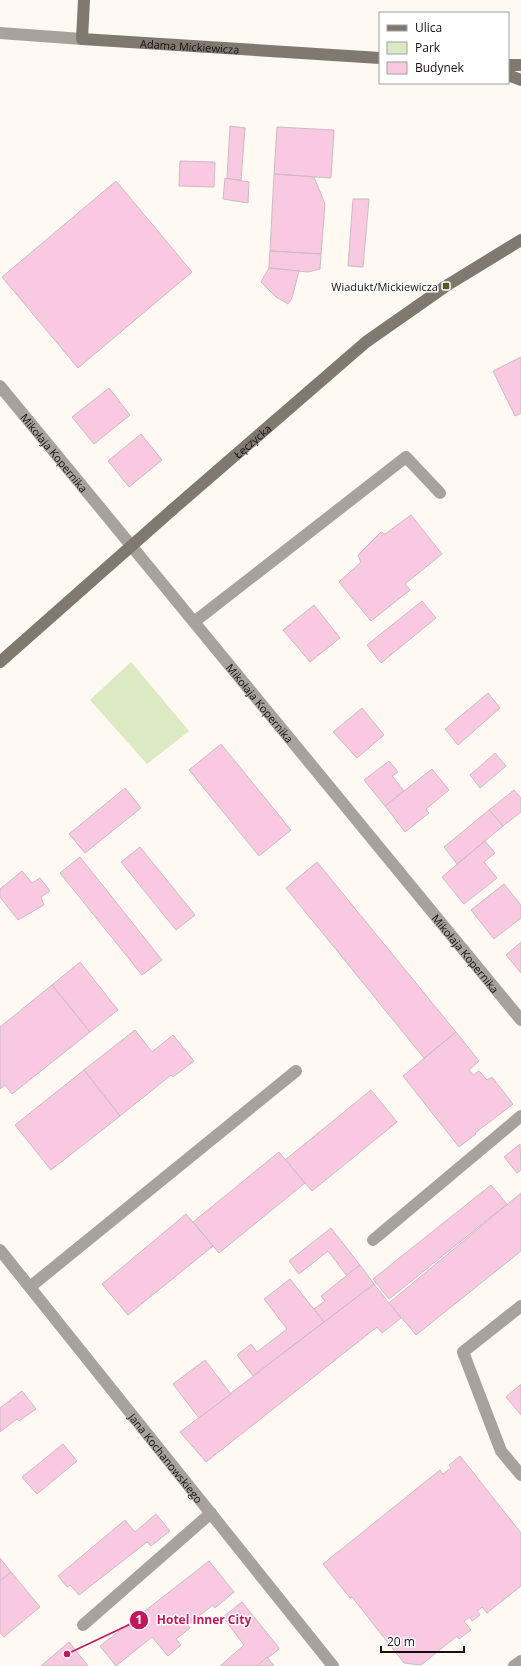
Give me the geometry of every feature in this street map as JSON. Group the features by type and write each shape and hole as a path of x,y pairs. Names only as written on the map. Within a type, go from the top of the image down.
{"street":[{"path":"82,39 84,0"},
{"name":"Adama Mickiewicza","path":"0,33 379,58"},
{"path":"509,65 521,65"},
{"path":"509,74 521,80"},
{"name":"Łęczycka","path":"0,662 172,510 366,342 446,286 521,240"},
{"name":"Mikołaja Kopernika","path":"0,386 521,1020"},
{"path":"194,622 406,457 440,493"},
{"path":"30,1287 296,1071"},
{"path":"373,1240 521,1116"},
{"name":"Jana Kochanowskiego","path":"0,1250 333,1666"},
{"path":"521,1306 463,1352 501,1451 521,1475"},
{"path":"83,1626 211,1513"},
{"path":"514,1666 521,1661"}],"green space":[{"path":"131,662 189,731 147,764 90,700"}],"building":[{"path":"230,126 245,128 241,180 227,179"},
{"path":"277,127 334,130 331,178 274,174"},
{"path":"180,161 215,162 214,187 179,186"},
{"path":"274,174 314,177 325,204 321,254 270,251"},
{"path":"225,178 249,182 248,203 223,199"},
{"path":"116,181 192,272 78,368 2,277"},
{"path":"353,199 369,199 363,267 348,266"},
{"path":"270,251 321,254 320,269 308,272 269,268"},
{"path":"269,268 299,271 292,298 288,304 276,297 261,282"},
{"path":"521,357 521,413 515,416 493,371"},
{"path":"109,388 130,415 94,444 72,417"},
{"path":"141,434 162,460 129,487 108,461"},
{"path":"411,515 442,554 405,584 410,590 371,621 339,582 361,562 358,555 381,532 385,534"},
{"path":"422,601 436,618 381,663 367,645"},
{"path":"314,605 340,638 310,662 283,630"},
{"path":"488,693 500,708 458,745 445,729"},
{"path":"362,708 384,735 357,758 333,732"},
{"path":"221,744 291,830 259,856 189,770"},
{"path":"495,753 506,766 480,788 470,775"},
{"path":"389,761 398,772 392,776 404,791 385,806 364,780"},
{"path":"432,769 449,790 426,809 429,813 405,832 385,806"},
{"path":"125,788 141,808 85,853 69,834"},
{"path":"514,790 521,798 521,812 503,826 489,810"},
{"path":"489,810 503,826 457,864 444,847"},
{"path":"485,841 495,853 484,862 497,878 464,904 442,877"},
{"path":"140,847 195,915 176,930 121,862"},
{"path":"80,857 162,960 142,975 60,873"},
{"path":"317,862 456,1032 424,1058 286,888"},
{"path":"22,871 32,883 40,878 50,891 41,897 44,905 18,920 0,897 0,889"},
{"path":"504,884 521,905 521,918 494,939 471,910"},
{"path":"521,942 521,973 506,955"},
{"path":"80,962 118,1010 90,1032 52,985"},
{"path":"52,985 90,1032 12,1094 5,1085 0,1089 0,1027"},
{"path":"135,1030 152,1052 173,1035 194,1061 173,1077 171,1075 120,1116 84,1070"},
{"path":"456,1032 479,1061 469,1070 473,1075 479,1071 487,1080 492,1077 513,1104 459,1147 403,1076"},
{"path":"84,1070 120,1116 51,1170 15,1125"},
{"path":"371,1090 397,1122 312,1191 285,1160"},
{"path":"520,1144 521,1170 517,1173 504,1157"},
{"path":"279,1152 305,1183 219,1253 193,1222"},
{"path":"491,1185 507,1204 389,1299 373,1279"},
{"path":"521,1193 521,1251 416,1335 389,1303"},
{"path":"186,1214 213,1246 128,1315 102,1284"},
{"path":"331,1228 360,1265 347,1276 328,1251 299,1274 289,1261"},
{"path":"360,1265 374,1284 324,1322 314,1309 325,1301 321,1296"},
{"path":"290,1279 324,1322 253,1376 237,1355 251,1344 257,1352 287,1329 264,1299"},
{"path":"374,1284 401,1318 382,1333 377,1327 206,1462 180,1432"},
{"path":"205,1360 231,1394 199,1418 173,1384"},
{"path":"521,1384 521,1415 506,1397"},
{"path":"22,1391 36,1409 19,1421 17,1419 0,1432 0,1408"},
{"path":"63,1444 77,1461 37,1494 22,1477"},
{"path":"460,1456 521,1533 521,1586 487,1613 482,1607 477,1611 480,1615 472,1621 470,1617 464,1621 471,1630 459,1639 457,1636 421,1665 404,1663 352,1597 350,1598 323,1564 440,1470 443,1474 451,1468 449,1465"},
{"path":"156,1514 170,1531 151,1546 147,1542 79,1595 70,1585 67,1587 58,1576 125,1520 135,1532"},
{"path":"0,1558 11,1572 0,1581"},
{"path":"209,1561 234,1592 215,1608 213,1605 188,1625 190,1628 176,1639 181,1645 168,1656 152,1637 116,1666 100,1646"},
{"path":"11,1572 40,1607 4,1637 0,1633 0,1581"},
{"path":"242,1602 279,1648 257,1666 220,1666 244,1645 223,1617"},
{"path":"69,1642 88,1666 41,1666"},
{"path":"267,1657 274,1666 257,1666"}],"place":[{"name":"Wiadukt/Mickiewicza","path":"446,286"},
{"name":"Hotel Inner City","path":"67,1654"}]}
